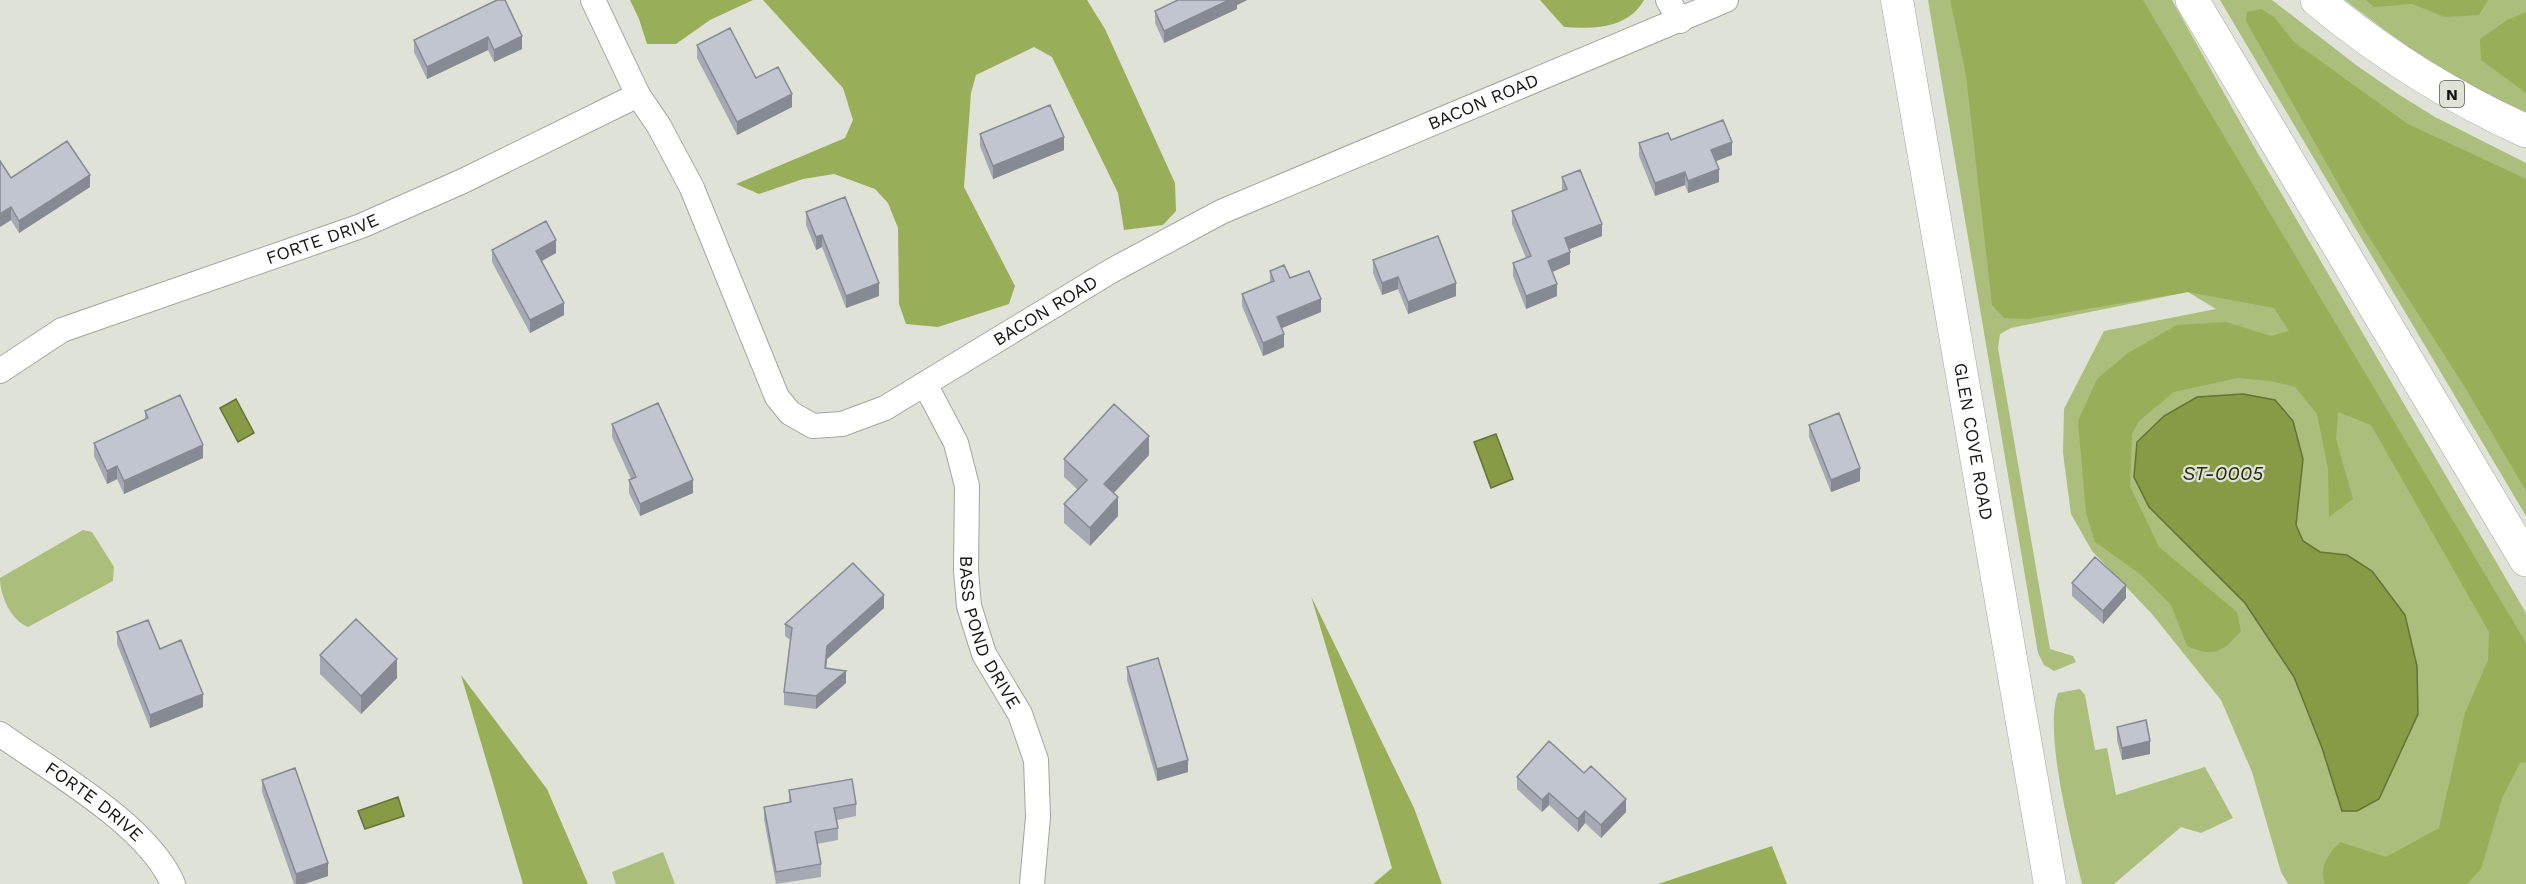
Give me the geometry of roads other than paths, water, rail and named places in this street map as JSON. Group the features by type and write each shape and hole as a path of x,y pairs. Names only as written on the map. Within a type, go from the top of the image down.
{"highway":[{"path":"2192,0 2526,560"},
{"name":"N","path":"2317,0 2415,72 2481,110 2526,131"}],"main road":[{"name":"GLEN COVE ROAD","path":"1897,0 2050,884"}],"street":[{"name":"BACON ROAD","path":"593,0 638,95 659,126 692,188 777,397 790,413 813,426 842,424 885,408 1111,271 1221,212 1382,142 1525,87 1726,0"},
{"path":"1668,0 1680,21"},
{"name":"FORTE DRIVE","path":"0,371 62,330 361,226 463,181 638,95"},
{"name":"BASS POND DRIVE","path":"925,384 956,443 967,486 966,571 969,606 984,654 1024,721 1036,759 1038,817 1032,884"},
{"name":"FORTE DRIVE","path":"0,735 106,809 145,842 162,862 173,884"}],"water":[{"name":"ST-0005","path":"2243,394 2275,400 2293,421 2303,459 2296,525 2303,541 2320,552 2347,555 2372,571 2405,615 2417,666 2418,714 2379,799 2357,811 2342,811 2322,748 2294,677 2245,603 2149,507 2134,477 2137,442 2164,416 2197,397"},
{"path":"236,399 254,433 238,442 220,408"},
{"path":"1496,434 1513,479 1491,488 1474,442"},
{"path":"398,797 404,816 365,829 358,811"}]}
